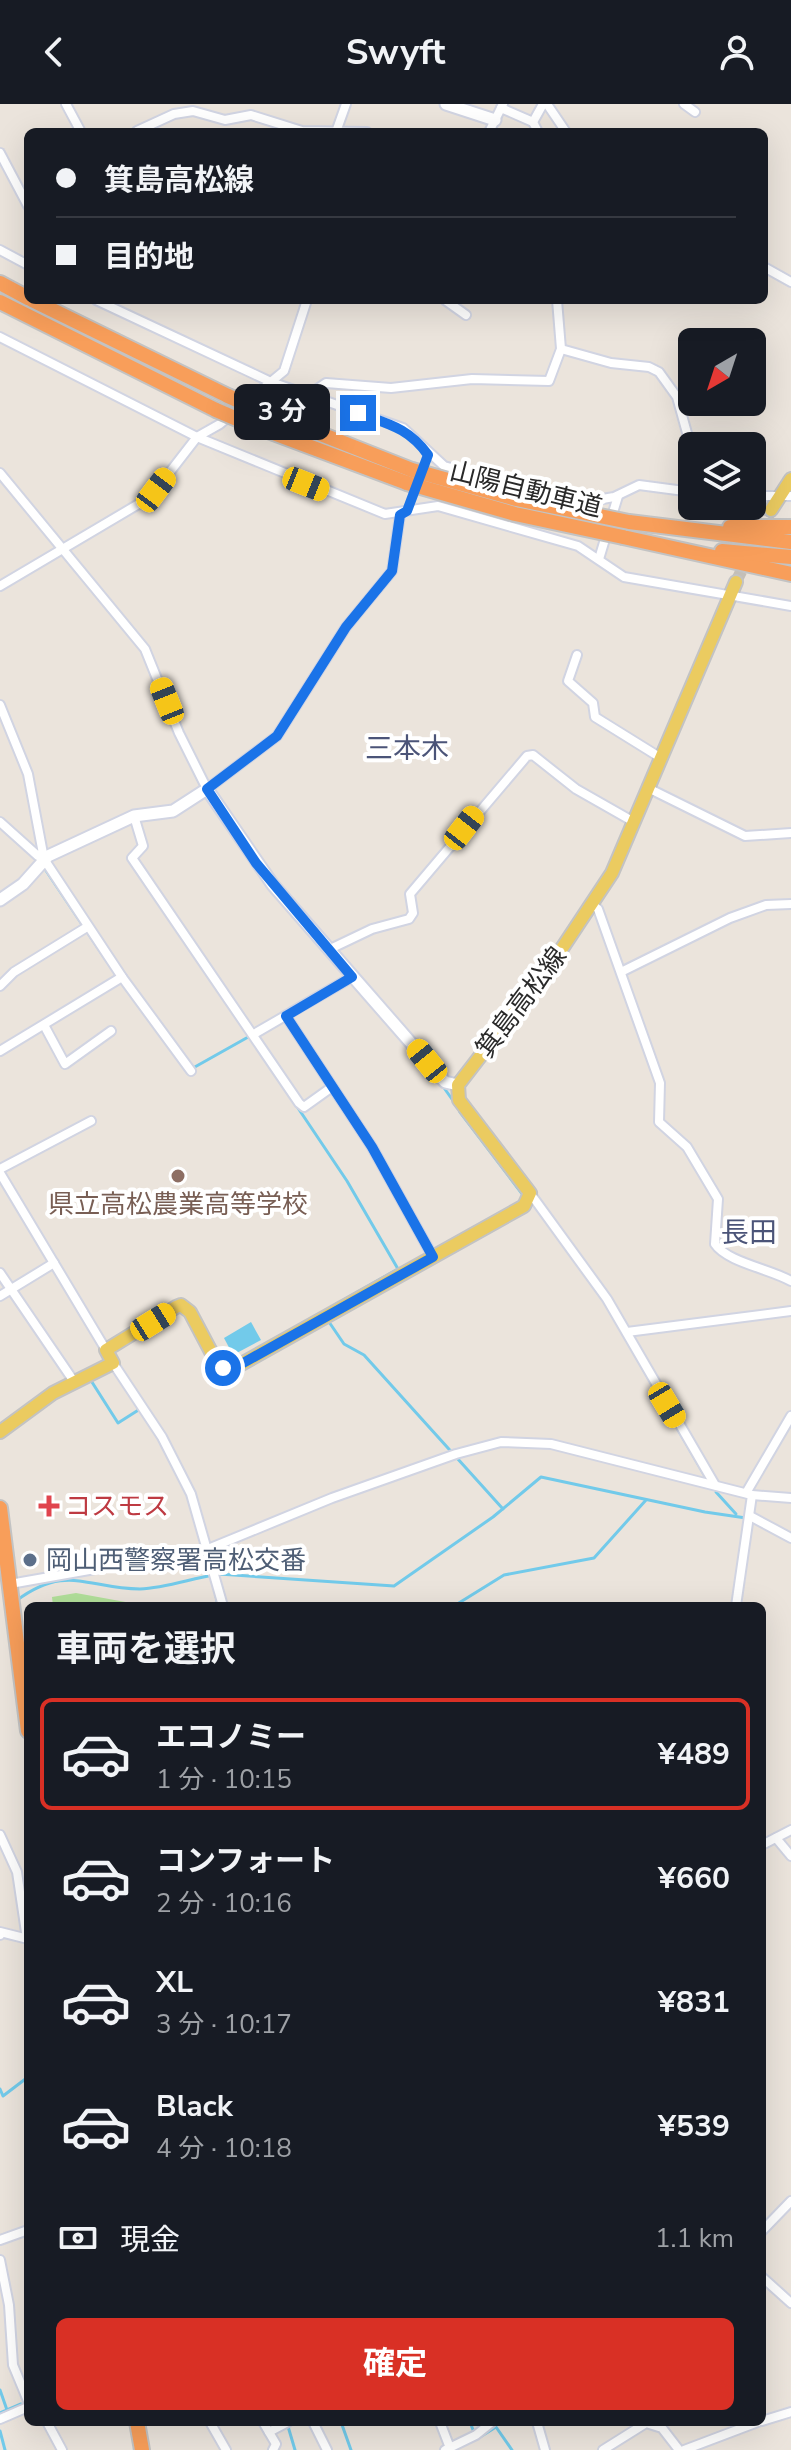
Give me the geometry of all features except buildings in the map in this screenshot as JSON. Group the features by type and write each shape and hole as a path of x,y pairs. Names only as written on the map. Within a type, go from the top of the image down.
{"highway":[{"name":"山陽自動車道","path":"0,283 24,296"},
{"name":"山陽自動車道","path":"0,302 124,367 244,422 515,514 623,537 791,557"},
{"name":"山陽自動車道","path":"40,304 228,396 410,476 560,509 791,542"},
{"path":"630,520 696,526 791,527"},
{"path":"623,537 791,574"},
{"path":"0,1508 10,1584 9,1610 24,1706"},
{"path":"138,2426 142,2450"}],"main road":[{"path":"446,104 495,120"},
{"path":"774,504 791,479"},
{"name":"箕島高松線","path":"458,1085 553,962 612,873 736,582"},
{"path":"0,900 23,884 42,859 134,816 173,811 205,790 256,863 350,978 445,1082 458,1085 459,1100 529,1198 433,1257 236,1367 218,1365 190,1312 181,1305 106,1350 113,1363 53,1393 0,1432"}],"street":[{"path":"66,104 79,128"},
{"path":"337,128 346,104"},
{"path":"533,122 545,104 563,128"},
{"path":"684,104 695,112"},
{"path":"491,128 502,106 533,122 536,128"},
{"path":"144,128 174,114 193,111 225,120 244,114 292,128"},
{"path":"0,153 24,198"},
{"path":"0,250 24,263"},
{"path":"768,269 791,282"},
{"path":"113,304 271,382 403,428 413,435 428,455 444,466 530,490 591,501 619,496 639,485 678,490"},
{"path":"0,586 63,552 156,490 197,437 220,424 284,371 306,304"},
{"path":"451,304 466,315"},
{"path":"307,396 326,383 391,388 472,379 549,381 561,349 557,304"},
{"path":"0,337 197,437 385,514 403,513 423,505 445,508 578,546 624,577 791,606"},
{"path":"561,349 611,363 649,367 659,372 677,397 687,432"},
{"path":"0,473 145,649 205,790 277,736 346,627 392,571 403,513 428,455"},
{"path":"599,559 619,496"},
{"path":"766,501 774,504 791,496"},
{"path":"577,655 568,681 593,703 595,717 661,758"},
{"path":"0,705 28,774 42,859"},
{"path":"328,950 372,929 409,919 413,913 410,894 426,880 478,811 527,756 533,755 576,789 634,822"},
{"path":"648,788 745,836 791,833"},
{"path":"134,816 143,846 132,858 304,1107 332,1087"},
{"path":"0,822 42,859 120,978 190,1069"},
{"path":"592,904 598,909 660,1083 659,1122 687,1147 718,1199 715,1244 725,1255 776,1272 791,1281"},
{"path":"621,972 730,918 766,905 791,904"},
{"path":"0,986 14,972 85,928"},
{"path":"0,1051 120,978"},
{"path":"254,1034 350,978"},
{"path":"286,1016 372,1147 433,1257"},
{"path":"44,1025 65,1064 111,1031"},
{"path":"91,1121 0,1171 106,1350"},
{"path":"529,1198 627,1332 715,1485"},
{"path":"0,1296 54,1263"},
{"path":"0,1273 75,1383"},
{"path":"627,1332 791,1311"},
{"path":"113,1363 162,1437 183,1477 199,1514 222,1602"},
{"path":"737,1602 750,1518 749,1494 791,1416"},
{"path":"10,1584 208,1549 295,1512 455,1454 501,1442 542,1443 749,1494 791,1498"},
{"path":"750,1518 791,1538"},
{"path":"766,1844 791,1830"},
{"path":"0,1835 17,1872 24,1919"},
{"path":"777,1840 791,1856"},
{"path":"0,1935 0,1932 24,1938"},
{"path":"766,2227 791,2201"},
{"path":"0,2240 24,2231"},
{"path":"0,2260 9,2305 13,2365 24,2394"},
{"path":"766,2281 791,2303"},
{"path":"0,2419 24,2406"},
{"path":"766,2419 791,2412"},
{"path":"49,2426 62,2450"},
{"path":"212,2426 226,2450"},
{"path":"265,2426 276,2444 273,2450"},
{"path":"269,2432 280,2426"},
{"path":"315,2426 327,2450"},
{"path":"441,2426 447,2449 475,2436 487,2426"},
{"path":"538,2426 545,2450"},
{"path":"603,2450 637,2426"},
{"path":"657,2426 683,2450 747,2426"}],"green space":[{"path":"76,1593 126,1602 53,1602 52,1597"}],"water":[{"path":"251,1322 261,1340 233,1355 224,1338"}],"waterway":[{"path":"193,769 200,784"},
{"path":"216,811 259,874"},
{"path":"43,866 110,966"},
{"path":"193,1068 250,1036 251,1039"},
{"path":"442,1085 454,1102"},
{"path":"296,1105 347,1181 398,1269 333,1306"},
{"path":"460,1112 523,1195"},
{"path":"327,1319 344,1344 364,1355 503,1509"},
{"path":"635,1355 705,1476"},
{"path":"90,1379 118,1423 140,1409"},
{"path":"219,1574 394,1586 493,1517 541,1477 746,1518"},
{"path":"716,1492 736,1514"},
{"path":"460,1602 504,1575 594,1558 646,1500"},
{"path":"16,1601 50,1583 64,1581 140,1589 213,1575"},
{"path":"216,1596 217,1602"},
{"path":"0,2089 3,2096 24,2080"},
{"path":"0,2390 7,2410 0,2413"},
{"path":"7,2410 21,2404"},
{"path":"288,2426 295,2450"},
{"path":"342,2426 351,2450"},
{"path":"472,2426 475,2435"},
{"path":"480,2437 496,2427 512,2450"},
{"path":"0,2431 5,2450"}],"tunnel":[{"path":"736,582 771,510"}],"place":[{"name":"県立高松農業高等学校","path":"178,1176"},
{"name":"コスモス","path":"49,1506"},
{"name":"岡山西警察署高松交番","path":"30,1560"}],"district":[{"name":"三本木","path":"407,748"},
{"name":"長田","path":"749,1232"}],"route":[{"path":"223,1368 236,1367 433,1257 372,1147 286,1016 352,977 256,863 207,789 277,736 346,627 381,588 396,562 400,515 407,511 428,455 413,435 403,428 358,413"}]}
